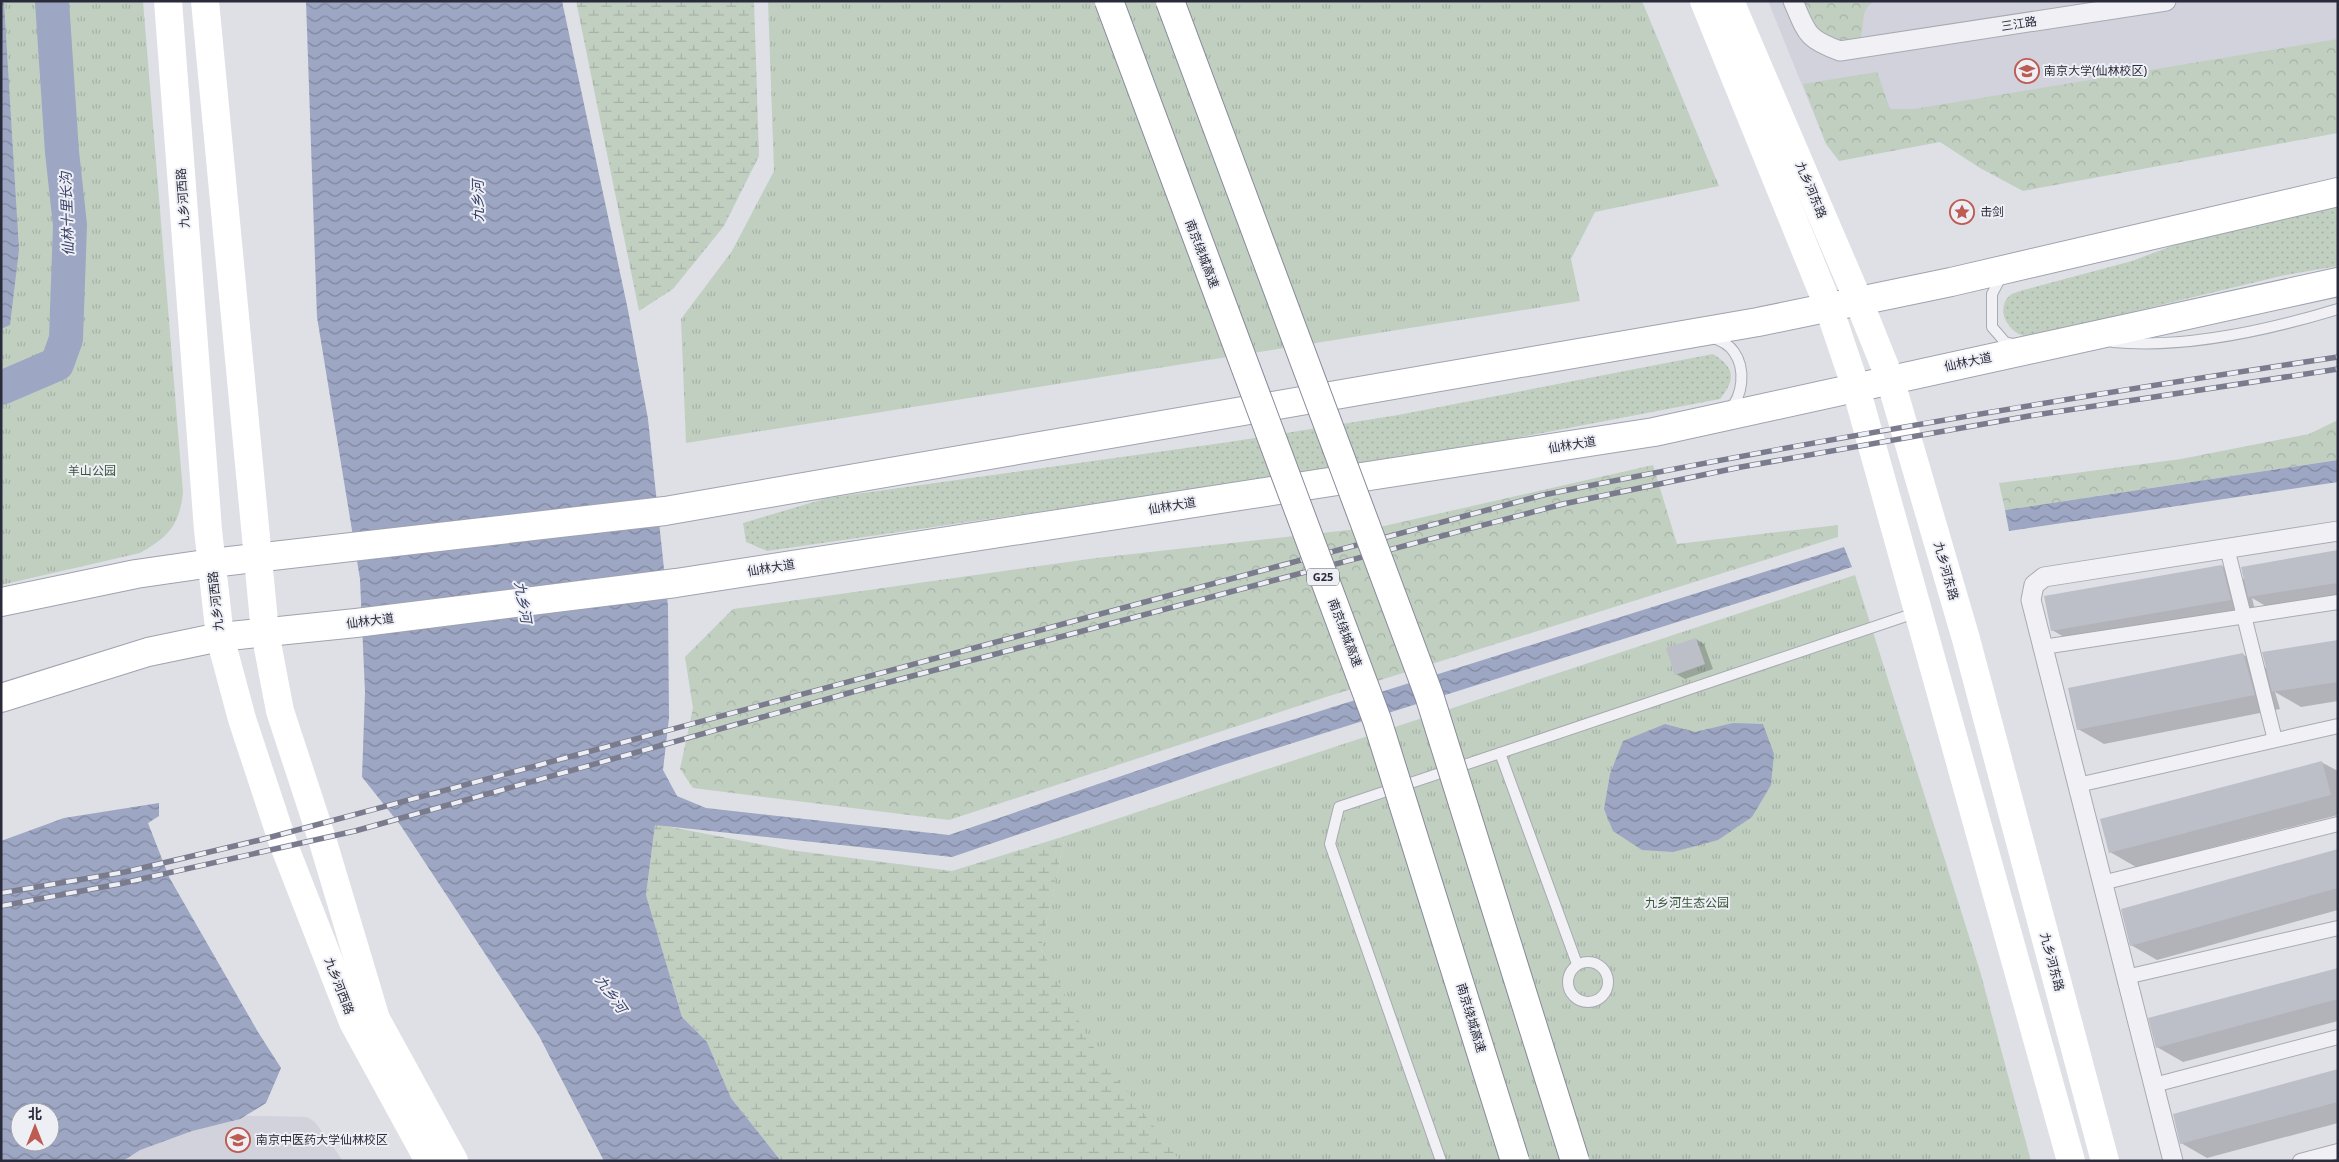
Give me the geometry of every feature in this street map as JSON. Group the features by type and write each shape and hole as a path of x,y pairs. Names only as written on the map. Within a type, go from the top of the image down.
{"main road":[{"name":"九乡河西路","path":"168,1 212,563 220,636 242,719 283,843 353,1022 430,1161"},
{"name":"九乡河西路","path":"205,1 265,632 280,711 323,842 376,1019 454,1161"},
{"name":"南京绕城高速","path":"1109,1 1377,720 1515,1161"},
{"path":"1170,1 1429,695 1575,1161"},
{"path":"1704,1 1829,308 1856,388 2071,1161"},
{"name":"九乡河东路","path":"1730,1 1890,379 1966,639 2105,1161"},
{"path":"1,602 136,574 212,563 666,511 1699,332 1859,302 2338,192"},
{"name":"仙林大道","path":"1,698 148,652 220,636 356,623 676,583 1654,432 2030,348 2338,282"}],"street":[{"name":"三江路","path":"1793,1 1805,30 1818,44 1840,51 2166,1"},
{"path":"2173,1161 2031,600 2034,586 2044,577 2338,532"},
{"path":"2227,548 2275,740"},
{"path":"2043,648 2338,602"},
{"path":"2078,785 2338,726"},
{"path":"2102,883 2338,824"},
{"path":"2126,977 2338,928"},
{"path":"2154,1085 2338,1037"},
{"path":"2300,1161 2338,1151"}],"lane":[{"path":"2012,268 1998,279 1992,294 1992,327 2005,342 2030,348"},
{"path":"2077,338 2130,343 2202,340 2310,317 2338,309"},
{"path":"1699,332 1726,344 1734,352 1739,363 1741,374 1739,398 1721,418"},
{"path":"1440,1161 1330,844 1339,807 1919,612"},
{"path":"1500,753 1577,964"},
{"path":"1590,962 1602,968 1608,979 1605,992 1596,1001 1582,1002 1571,994 1568,988 1568,975 1577,964 1590,962"}],"shaded area":[{"name":"南京大学(仙林校区)","path":"1768,1 2338,1 2338,57 1826,144"},
{"name":"南京中医药大学仙林校区","path":"215,1115 307,1117 315,1122 343,1161 120,1161 129,1153"}],"green space":[{"name":"羊山公园","path":"1,1 143,1 183,493 179,514 165,536 140,553 1,585"},
{"path":"576,1 754,1 759,156 724,226 673,289 639,311"},
{"path":"768,1 1642,1 1719,186 1595,212 1571,259 1580,301 686,443 681,319 732,251 774,171"},
{"path":"1803,1 1877,1 1867,7 1860,39 1850,41 1839,40 1819,33"},
{"path":"2338,39 2338,133 2023,191 1980,168 1940,142 1839,161 1826,144 1803,84 1877,72 1890,109 1914,109"},
{"path":"2338,204 2338,266 2281,276 2028,337 2016,332 2006,322 2003,309 2005,302 2010,295 2020,291 2132,261 2204,234"},
{"path":"1713,354 1726,364 1731,374 1729,386 1720,399 1406,459 767,551 746,542 743,523 827,498 1229,442 1398,415"},
{"path":"2338,420 2338,460 2005,510 1999,483 2181,459 2309,434"},
{"path":"1653,465 1677,544 1838,525 1838,537 1323,698 949,820 693,788 680,769 693,708 685,657 733,609 1096,558 1384,526"},
{"name":"九乡河生态公园","path":"1855,575 1980,971 2031,1161 1180,1161 1091,1044 1041,949 1065,836"},
{"path":"655,824 790,850 952,871 1065,836 1041,950 1180,1161 781,1161 731,1098 707,1042 682,1017 646,895"}],"water":[{"path":"1,1 4,3 19,250 10,325 1,329"},
{"name":"九乡河","path":"306,1 562,1 628,310 648,419 668,606 669,718 663,770 677,796 706,808 949,835 1221,742 1844,547 1852,567 1223,765 952,857 655,825 646,895 682,1017 707,1042 731,1098 781,1161 604,1161 539,1036 401,826 362,777 365,692 360,579 317,317"},
{"path":"2338,460 2338,482 2009,531 2005,510"},
{"path":"1733,723 1763,724 1774,754 1771,785 1752,817 1718,840 1673,852 1642,850 1613,831 1604,809 1610,774 1623,741 1665,724 1695,732"},
{"path":"159,803 159,816 148,823 169,877 258,1032 281,1068 266,1103 240,1119 192,1131 140,1150 123,1161 1,1161 1,841 64,818"}],"building":[{"path":"2338,550 2338,583 2248,597 2241,567"},
{"path":"2222,565 2231,600 2051,631 2044,596"},
{"path":"1696,638 1705,664 1675,675 1666,648"},
{"path":"2338,640 2338,682 2272,692 2262,652"},
{"path":"2243,653 2255,695 2077,730 2068,688"},
{"path":"2322,761 2331,795 2109,853 2100,819"},
{"path":"2338,849 2338,888 2130,946 2121,909"},
{"path":"2338,968 2338,999 2156,1048 2148,1018"},
{"path":"2338,1069 2338,1102 2180,1144 2173,1114"}],"waterway":[{"name":"仙林十里长沟","path":"1,388 57,364 66,339 70,225 62,152 52,1"}],"railway":[{"path":"1,893 125,872 260,840 1543,495 1741,456 1940,421 2338,357"},
{"path":"1,906 119,884 355,831 863,689 1563,504 1741,467 2029,416 2338,369"}],"place":[{"name":"南京大学(仙林校区)","path":"2027,71"},
{"name":"击剑","path":"1962,212"},
{"name":"南京中医药大学仙林校区","path":"238,1140"}]}
